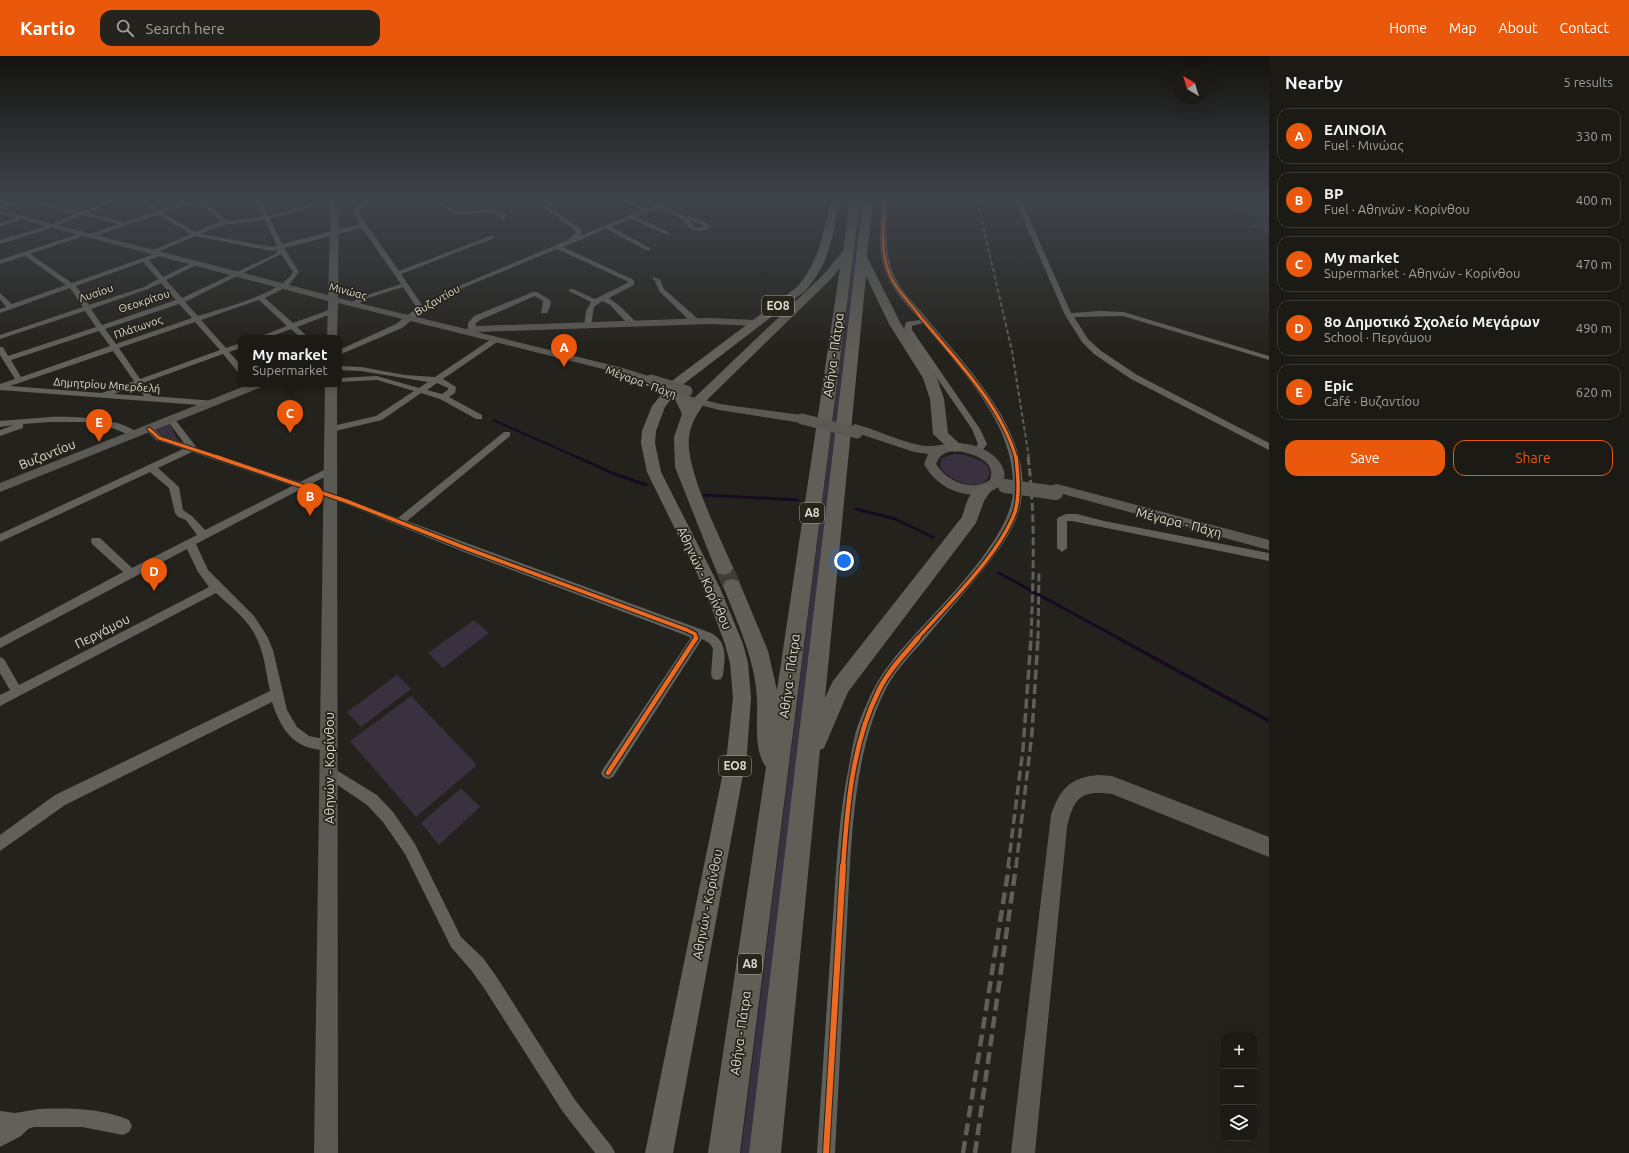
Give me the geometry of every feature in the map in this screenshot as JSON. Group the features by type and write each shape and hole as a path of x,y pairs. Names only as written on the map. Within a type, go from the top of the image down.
{"highway":[{"path":"776,774 768,737 766,684 758,651 683,467 680,450 681,435 696,404 827,277 854,254 895,324 930,378 937,399 942,434 955,447"},
{"name":"Αθήνα - Πάτρα","path":"765,1153 807,760 854,254"},
{"name":"Αθήνα - Πάτρα","path":"724,1153 776,774 854,254"},
{"path":"684,394 685,403 696,404"},
{"path":"807,760 840,687 970,519 976,500 987,488"}],"main road":[{"name":"Μινώας","path":"149,251 407,318 469,331 496,340 597,366"},
{"path":"332,335 334,251"},
{"name":"Αθηνών - Κορίνθου","path":"659,1153 737,753 742,698 739,663 729,626 712,588 654,472 648,443 649,431 659,406 677,383 801,289 818,269 824,251"},
{"path":"332,312 351,304"},
{"path":"469,331 695,321 757,323"},
{"name":"Μέγαρα - Πάχη","path":"597,366 684,394 696,404 802,417 918,449 937,451"},
{"name":"Βυζαντίου","path":"0,488 251,387"},
{"name":"Αθηνών - Κορίνθου","path":"326,1153 331,387"},
{"name":"Μέγαρα - Πάχη","path":"856,431 916,456 930,464"},
{"path":"955,447 977,452 992,461 998,469 996,482 987,488 965,489 950,484 938,476 930,464 933,455 937,451 955,447"},
{"name":"Μέγαρα - Πάχη","path":"998,469 1008,481"},
{"name":"Μέγαρα - Πάχη","path":"987,488 1008,481 1089,498 1269,545"},
{"path":"1023,1150 1058,827 1063,804 1072,792 1078,787 1093,783 1112,785 1269,847"}],"street":[{"path":"9,251 18,256"},
{"path":"0,262 35,251"},
{"path":"0,311 145,260 160,251"},
{"name":"Θεοκρίτου","path":"6,359 181,301 277,255 280,251"},
{"path":"283,251 296,272 294,277 284,286"},
{"path":"383,251 421,308"},
{"path":"399,274 458,251"},
{"name":"Βυζαντίου","path":"342,351 399,326 421,308 468,283 546,251"},
{"path":"565,251 632,281 632,284 623,290 599,301 591,308 587,326"},
{"path":"826,1153 845,836 854,772 863,729 878,691 895,665 965,585 1003,537 1015,511 1018,492 1016,458 1012,445 991,404 894,283 882,251"},
{"path":"1041,251 1069,315 1085,340 1097,352 1115,365 1157,389 1269,447"},
{"path":"26,254 72,286 150,399"},
{"path":"145,260 238,366"},
{"name":"Λυσίου","path":"0,337 163,281 196,264"},
{"path":"655,278 658,280 661,290 679,304 695,321"},
{"path":"351,304 366,297 406,284"},
{"name":"Πλάτωνος","path":"0,388 19,380 260,297 284,286"},
{"path":"571,290 599,301 609,300 616,304 632,323"},
{"path":"469,331 472,323 477,318 535,293 546,300 547,304 544,311"},
{"path":"0,295 10,307"},
{"path":"260,297 302,335"},
{"path":"268,335 332,312"},
{"path":"1069,315 1109,313 1128,315 1179,332 1269,358"},
{"path":"924,321 909,324 908,330 976,429 983,444 977,452"},
{"path":"331,429 379,418 496,340"},
{"path":"97,395 139,382 238,346"},
{"path":"0,349 19,380"},
{"path":"342,368 361,369 405,377 438,380 452,387 452,391 443,397"},
{"path":"342,380 377,378 443,397 479,417"},
{"name":"Δημητρίου Μπερδελή","path":"0,388 212,403"},
{"path":"0,424 62,419 101,422 124,429 134,434"},
{"path":"0,433 35,420"},
{"path":"171,420 181,435 193,448"},
{"path":"149,429 159,438 193,448 331,496 601,599 716,641 720,651 717,675"},
{"path":"399,522 507,434"},
{"path":"0,538 193,448"},
{"path":"151,467 174,487 178,511 189,518 204,536"},
{"path":"0,643 131,573 331,470"},
{"path":"1062,548 1062,519 1069,517 1104,525 1196,541 1269,557"},
{"path":"96,540 131,573"},
{"path":"190,543 199,566 205,575 242,609 258,630 267,651 276,694 294,732 313,744 329,745"},
{"name":"Περγάμου","path":"0,701 218,587"},
{"path":"608,773 652,704 696,640 694,634 687,630"},
{"path":"0,662 17,692"},
{"path":"2,840 60,800 276,694"},
{"path":"328,771 372,800 388,817 410,849 456,942 477,964 490,982 564,1100 606,1153"},
{"path":"0,1120 9,1124 39,1118 66,1119 113,1123 123,1126"},
{"path":"0,1138 15,1130 23,1121"}],"shaded area":[{"path":"854,251 857,251 750,1153 741,1153"},
{"path":"170,424 178,441 162,435 155,429"},
{"path":"954,454 972,457 985,464 989,468 990,473 987,479 976,485 962,483 948,475 940,466 942,458"},
{"path":"474,620 489,633 443,668 428,653"},
{"path":"397,675 411,689 361,727 347,712"},
{"path":"411,696 477,765 416,817 350,741"},
{"path":"461,788 480,807 439,845 421,823"}],"waterway":[{"path":"493,420 579,458"},
{"path":"577,457 612,473 646,485"},
{"path":"704,495 798,500"},
{"path":"856,509 895,519 933,537"},
{"path":"999,573 1120,639"},
{"path":"1118,638 1269,721"}],"tunnel":[{"path":"724,568 732,586"}],"railway":[{"path":"989,251 1012,351 1029,458"},
{"path":"1028,457 1031,480 1033,526 1031,639"},
{"path":"1038,639 1039,571"},
{"path":"1008,867 1023,749 1031,638"},
{"path":"1016,867 1032,733 1038,638"},
{"path":"963,1153 1009,866"},
{"path":"975,1153 1016,866"}],"cycle path":[{"path":"826,1153 845,836 854,772 863,729 878,691 895,665 970,579 1003,537 1015,511 1018,492 1016,458 1012,445 991,404 894,283 889,272 884,251"},
{"path":"149,429 159,438 346,501 468,549 695,634 696,640 652,704 608,773"}],"place":[{"name":"ΕΛΙΝΟΙΛ","path":"564,367"},
{"name":"My market","path":"290,433"},
{"name":"Epic","path":"99,442"},
{"name":"BP","path":"310,516"},
{"name":"8ο Δημοτικό Σχολείο Μεγάρων","path":"154,591"}]}
